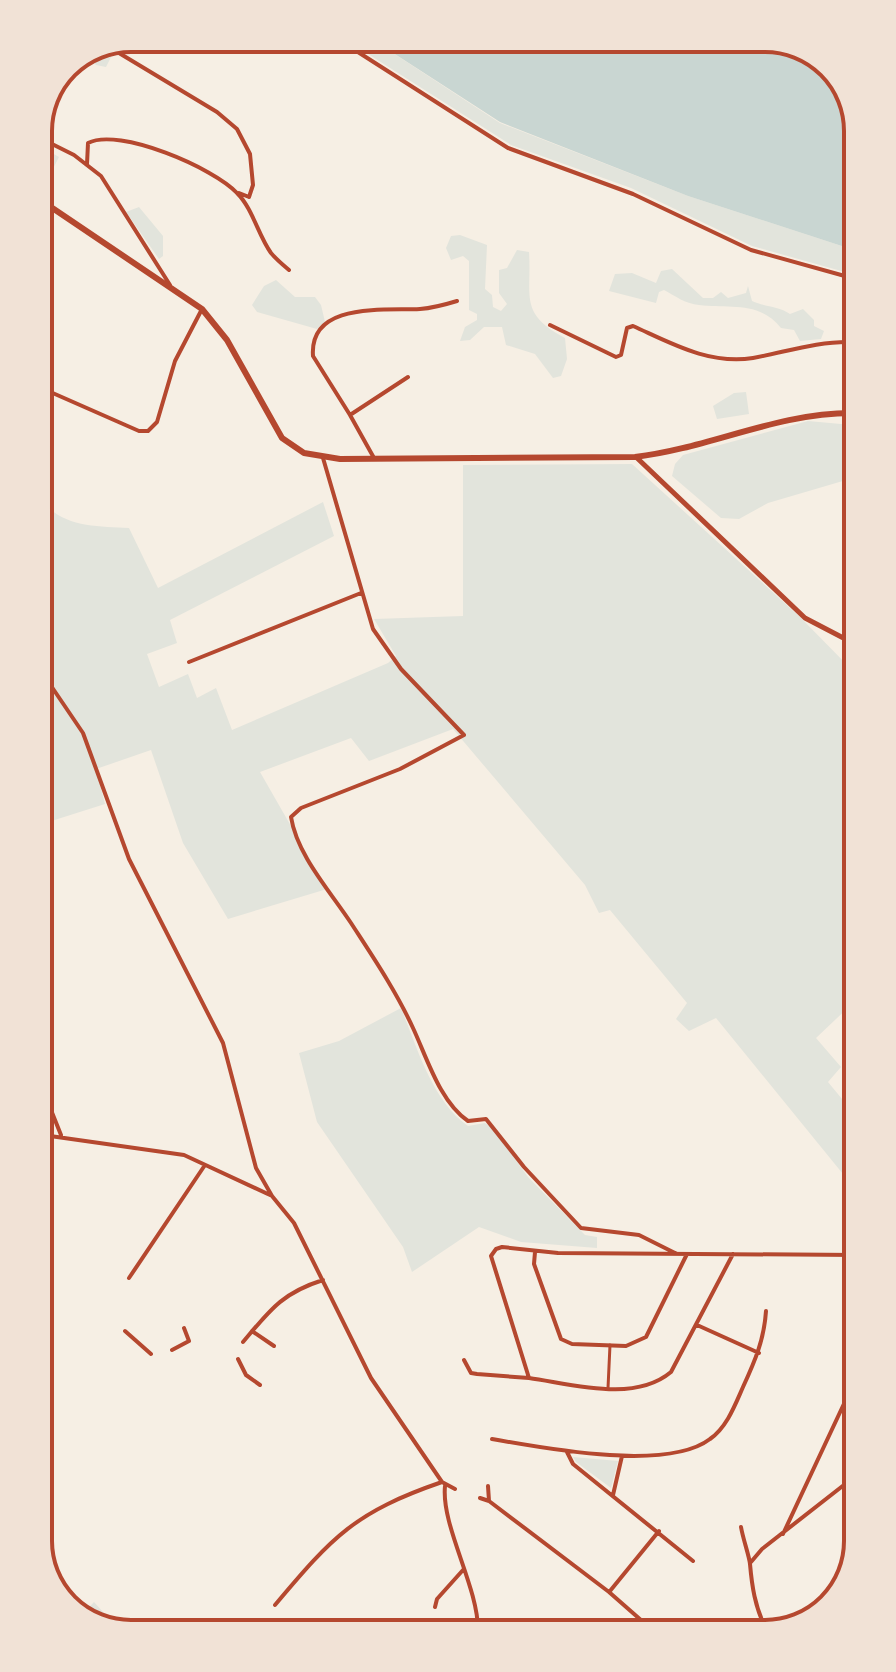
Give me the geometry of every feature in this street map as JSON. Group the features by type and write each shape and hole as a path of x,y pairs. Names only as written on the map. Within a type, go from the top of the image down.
{"main road":[{"path":"52,208 202,309 227,340 282,438 304,453 323,458 635,457 675,451 788,417 844,414"}],"street":[{"path":"358,52 508,148 633,194 751,250 844,276"},
{"path":"87,164 85,151 88,143 108,138 157,149 249,197 253,185 248,146 237,129 217,112 120,53"},
{"path":"52,145 87,164 105,182 170,285"},
{"path":"237,192 271,252 289,270"},
{"path":"374,458 313,356 313,344 321,329 340,314 437,307 457,301"},
{"path":"52,393 139,431 148,431 157,422 175,361 202,309"},
{"path":"550,325 616,357 621,355 627,328 633,326 685,350 724,359 753,358 844,342"},
{"path":"350,415 408,377"},
{"path":"635,457 805,618 844,638"},
{"path":"323,458 361,593 380,645 464,735 400,769 301,808 291,817 293,831 400,1000 432,1072 458,1115 468,1121 486,1119 524,1167 581,1228 639,1235 677,1254"},
{"path":"189,662 361,593"},
{"path":"52,687 83,733 129,859 223,1043 256,1168 272,1196 294,1223 371,1378 443,1484 463,1570 477,1605 478,1620"},
{"path":"52,1112 61,1135"},
{"path":"52,1135 171,1153 272,1196"},
{"path":"129,1278 205,1165"},
{"path":"529,1378 491,1256 496,1249 844,1255"},
{"path":"535,1251 534,1264 561,1339 572,1344 610,1345 632,1345 646,1337 687,1254"},
{"path":"464,1360 471,1373 477,1374 608,1388 649,1385 663,1379 677,1365 733,1254"},
{"path":"243,1342 277,1301 299,1287 323,1280"},
{"path":"492,1439 567,1452 622,1456 690,1448 712,1438 726,1421 759,1353 766,1311"},
{"path":"697,1325 759,1353"},
{"path":"172,1350 188,1343 189,1336 184,1328"},
{"path":"125,1331 151,1354"},
{"path":"252,1331 274,1346"},
{"path":"608,1388 610,1345"},
{"path":"238,1359 246,1375 260,1385"},
{"path":"783,1534 844,1404"},
{"path":"567,1452 573,1464 693,1561"},
{"path":"613,1495 622,1456"},
{"path":"275,1605 319,1552 355,1521 399,1497 443,1484 455,1489"},
{"path":"751,1562 844,1485"},
{"path":"488,1486 489,1501"},
{"path":"480,1498 489,1501 641,1620"},
{"path":"741,1527 746,1555 751,1562 754,1597 762,1620"},
{"path":"609,1592 659,1531"},
{"path":"435,1607 437,1599 463,1570"}],"shaded area":[{"path":"365,52 391,52 500,123 688,196 844,247 844,272 752,246 631,188 511,145"},
{"path":"392,52 770,52 790,56 817,72 828,83 838,101 844,131 844,247 688,196 500,122"},
{"path":"112,55 106,67 93,62"},
{"path":"52,153 59,157 52,171"},
{"path":"139,207 163,236 163,256 159,259 126,212"},
{"path":"460,235 487,245 485,289 492,295 493,307 501,311 507,304 499,293 499,270 507,268 517,250 529,252 530,302 540,320 565,338 567,359 561,376 553,378 535,354 506,345 502,327 484,327 470,340 460,341 465,327 477,320 477,314 469,310 469,261 463,256 451,260 446,248 451,236"},
{"path":"672,269 703,298 713,298 721,292 728,298 746,293 748,286 752,301 790,314 803,309 814,320 814,326 824,331 821,339 800,341 794,330 781,328 753,309 694,304 664,290 659,292 656,303 609,291 615,274 632,273 656,283 661,271"},
{"path":"276,280 295,297 315,297 321,305 325,322 317,329 257,312 252,305 264,286"},
{"path":"746,392 749,414 717,419 713,406 734,393"},
{"path":"808,421 844,424 844,481 768,503 739,519 721,518 672,476 675,464 683,455"},
{"path":"632,464 800,617 844,662 844,1011 816,1038 841,1067 828,1082 844,1101 844,1175 716,1018 689,1031 676,1019 687,1003 610,910 599,913 585,885 453,729 369,761 351,738 260,772 327,889 228,919 183,843 151,750 96,769 105,804 52,821 52,510 80,523 129,528 158,588 323,502 334,536 170,620 177,643 147,654 159,687 188,674 197,698 216,688 232,730 388,663 396,656 374,619 463,616 463,465"},
{"path":"401,1008 435,1088 455,1115 468,1126 485,1123 493,1128 528,1177 585,1235 597,1237 597,1248 521,1242 479,1227 412,1272 403,1247 317,1122 299,1053 339,1041"},
{"path":"573,1457 618,1461 611,1488 576,1462"},
{"path":"94,1602 107,1616 96,1612 89,1608"}]}
